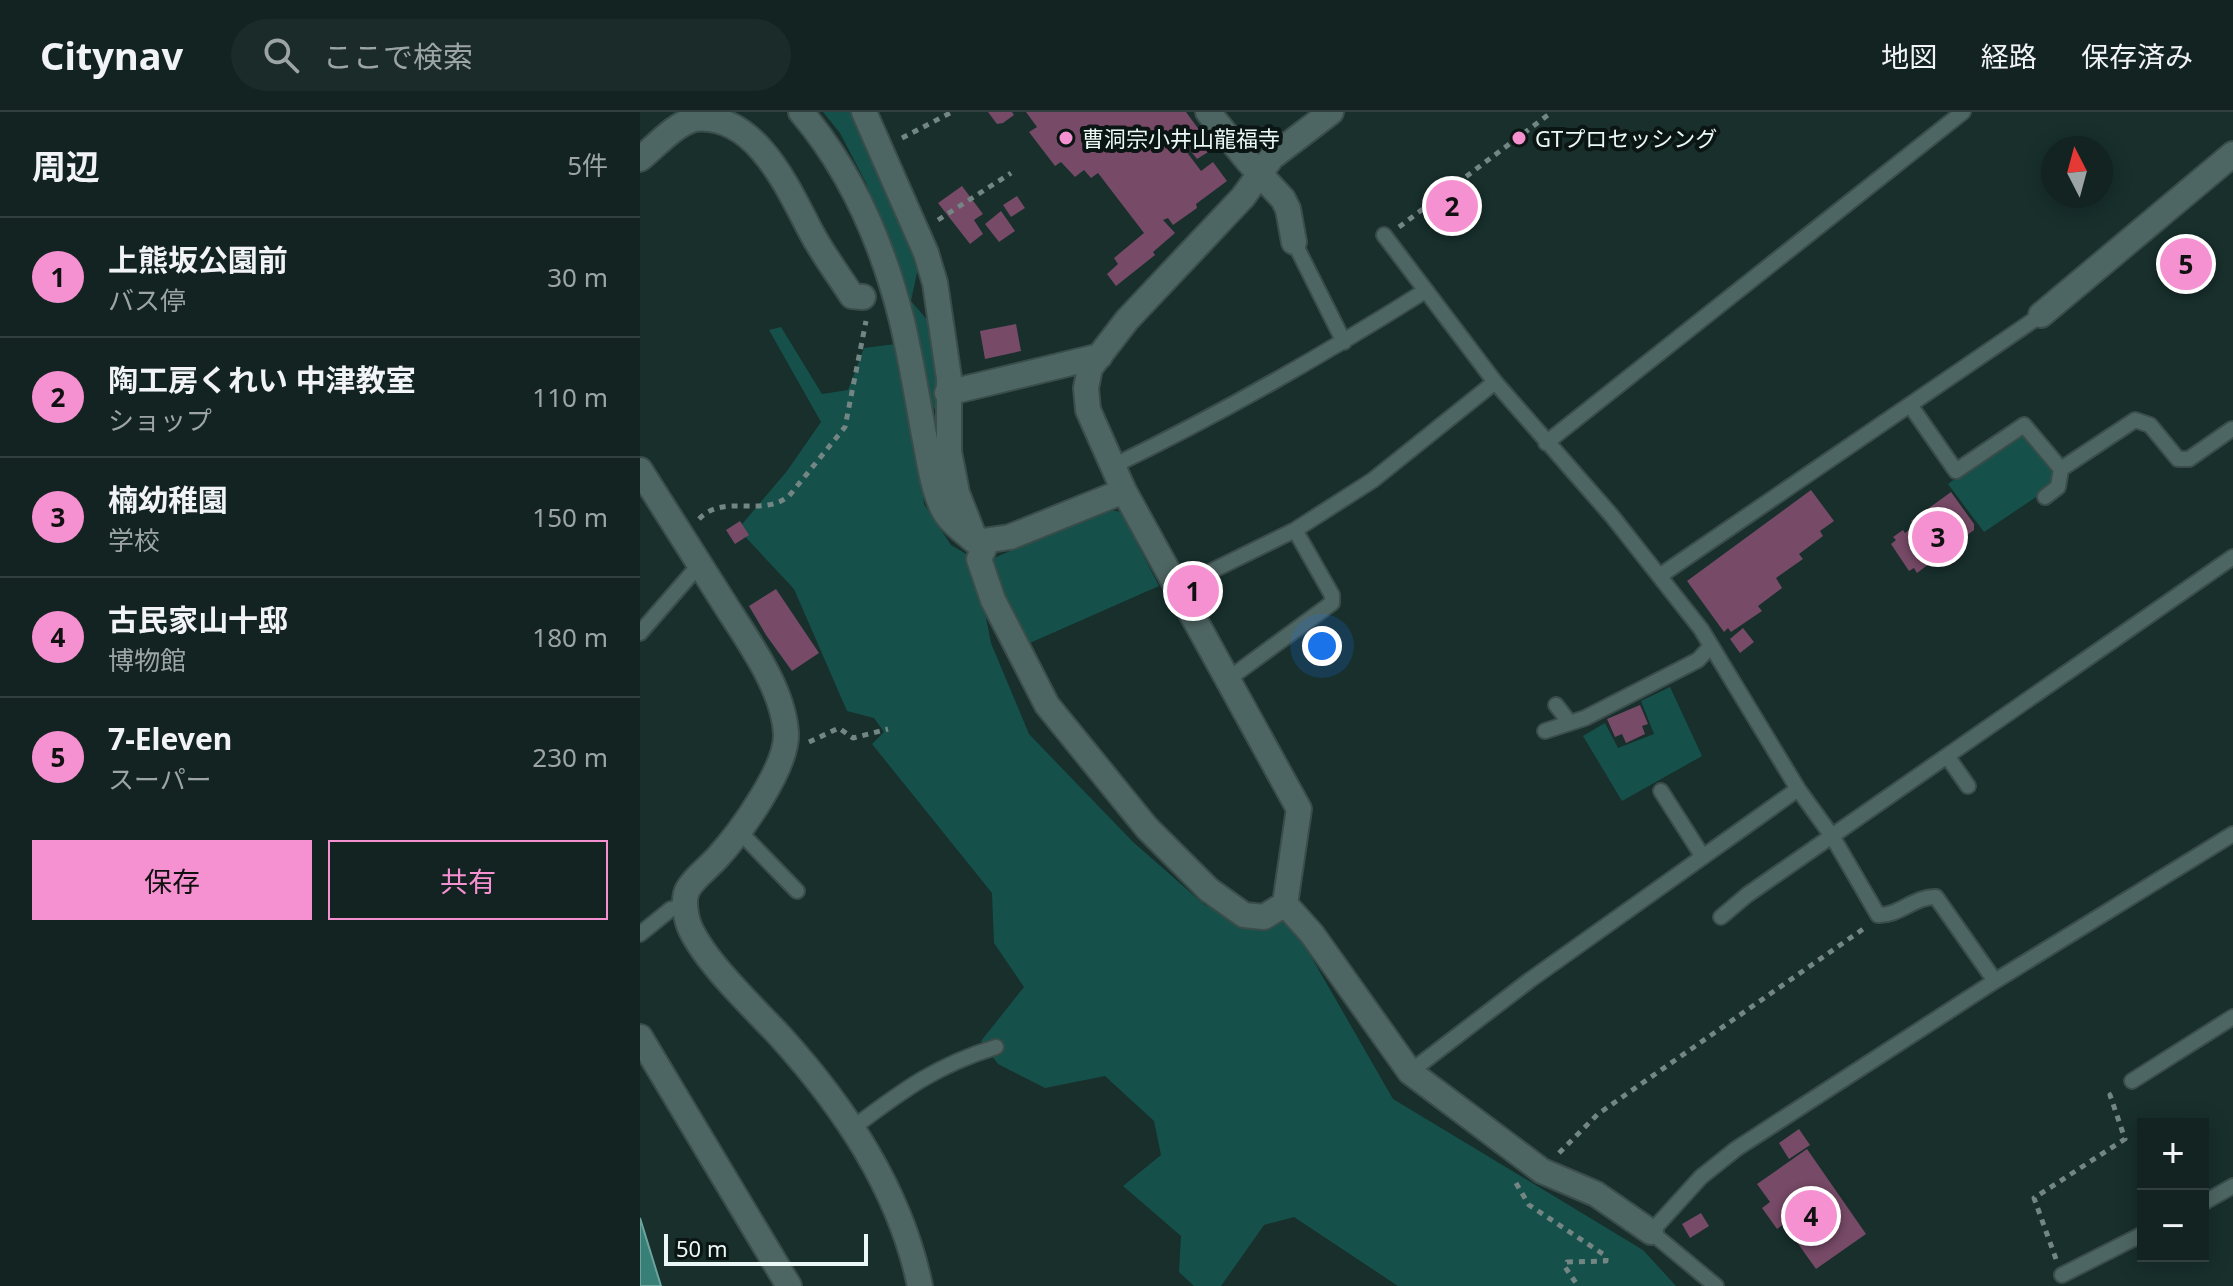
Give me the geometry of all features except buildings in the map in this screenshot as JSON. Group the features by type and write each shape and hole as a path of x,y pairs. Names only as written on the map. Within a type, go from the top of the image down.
{"street":[{"path":"801,112 854,187 883,258 901,319 930,468 942,508 956,526 982,542 1010,537 1124,491"},
{"path":"864,112 935,283 949,378 949,452 954,479 982,542 979,559 993,600 1047,705 1147,828 1209,890 1244,915 1264,917 1285,904 1299,809 1124,491 1088,410 1086,388 1090,368 1127,320 1243,197 1272,157 1331,112"},
{"path":"1208,112 1283,199 1294,242"},
{"path":"643,161 663,134 694,119 710,117 742,127 758,141 780,172 809,229 852,296 863,297"},
{"path":"2041,315 2233,154"},
{"path":"947,393 1100,356"},
{"path":"640,470 764,667 786,730 785,745 773,775 738,830 687,890 685,906 690,929 735,988 854,1127 901,1218 920,1286"},
{"path":"1285,904 1312,934 1410,1072 1542,1171 1596,1194 1651,1232"},
{"path":"640,1037 789,1286"}],"lane":[{"path":"1546,443 1963,112"},
{"path":"1384,235 1495,382 1661,575 1711,646 1798,789 1832,836 1878,915 1886,915 1925,897 1936,897 1995,981"},
{"path":"1294,242 1344,342"},
{"path":"1113,466 1204,423 1425,291"},
{"path":"1661,575 2041,315"},
{"path":"1177,588 1295,530 1373,480 1495,382"},
{"path":"1910,405 1956,471 2024,425 2061,469"},
{"path":"2045,497 2058,487 2061,469 2135,420 2150,425 2178,459 2189,459 2232,429"},
{"path":"1227,680 1332,603 1332,595 1295,530"},
{"path":"1721,917 1747,895 2233,557"},
{"path":"640,633 700,564"},
{"path":"1545,731 1570,723 1698,660 1711,646"},
{"path":"1556,705 1570,723"},
{"path":"1947,756 1968,786"},
{"path":"1410,1072 1530,980 1798,789"},
{"path":"1661,791 1703,857"},
{"path":"738,830 797,891"},
{"path":"1716,1286 1651,1232 1701,1177 1736,1149 1995,981 2233,834"},
{"path":"640,934 671,909 685,906"},
{"path":"2132,1081 2233,1017"},
{"path":"854,1127 932,1071 996,1047"},
{"path":"2209,1200 2233,1186"},
{"path":"2062,1275 2137,1237"}],"path":[{"path":"880,149 952,112"},
{"path":"1384,235 1552,112"},
{"path":"917,234 1011,173"},
{"path":"683,537 709,511 727,506 769,507 778,504 789,496 845,427 867,313 863,297"},
{"path":"785,745 807,743 839,728 853,738 888,729"},
{"path":"1542,1171 1598,1114 1878,915"},
{"path":"2062,1275 2034,1198 2125,1139 2110,1095 2132,1081"},
{"path":"1513,1179 1529,1205 1606,1256 1606,1261 1567,1262 1565,1267 1578,1286"}],"shaded area":[{"path":"823,112 858,112 919,263 911,301 935,329 941,400 917,432 924,504 951,545 983,564 978,577 991,643 1029,734 1133,842 1206,906 1282,906 1393,1099 1643,1250 1676,1286 1398,1286 1294,1217 1264,1225 1221,1286 1194,1286 1179,1272 1181,1236 1123,1186 1161,1155 1154,1121 1105,1076 1045,1088 998,1064 981,1041 1024,987 994,943 992,893 872,744 884,732 874,718 847,711 794,589 738,529 787,471 821,422 769,330 781,327 822,394 848,390 864,348 896,344 905,400 924,397 913,327 866,183 840,133"},
{"path":"2026,436 2052,469 2051,487 1984,532 1948,484 2012,437"},
{"path":"1106,509 1121,512 1159,586 1023,646 985,566 994,558"},
{"path":"1670,687 1702,756 1622,801 1583,736 1605,723 1618,748 1654,734 1641,701"},
{"path":"640,1218 661,1286 640,1286"}],"place":[{"name":"曹洞宗小井山龍福寺","path":"1066,138"},
{"name":"GTプロセッシング","path":"1519,138"},
{"name":"陶工房くれい 中津教室","path":"1452,206"},
{"name":"7-Eleven","path":"2186,264"},
{"name":"楠幼稚園","path":"1938,537"},
{"name":"上熊坂公園前","path":"1193,591"},
{"name":"古民家山十邸","path":"1811,1216"}]}
